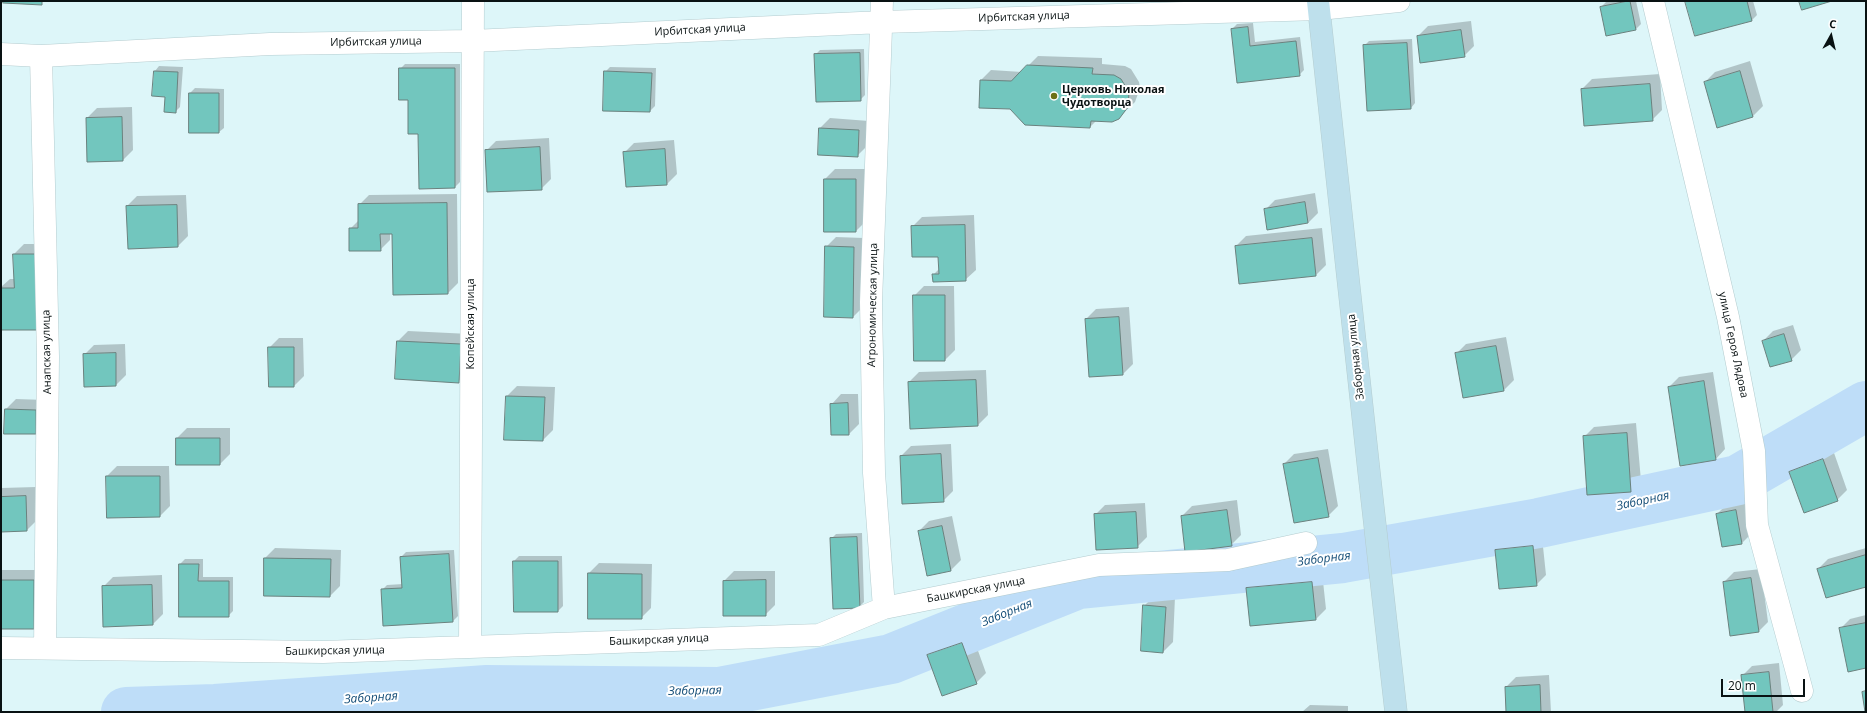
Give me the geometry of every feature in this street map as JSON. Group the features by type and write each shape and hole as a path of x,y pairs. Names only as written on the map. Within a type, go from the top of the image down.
{"street":[{"name":"Копейская улица","path":"470,646 473,1"},
{"name":"Ирбитская улица","path":"1,54 41,56 270,44 472,41 882,11 1319,5 1399,1"},
{"name":"улица Героя Лядова","path":"1653,1 1731,332 1754,451 1757,524 1802,691"},
{"name":"Заборная улица","path":"1319,5 1384,615 1396,712"},
{"name":"Агрономическая улица","path":"882,11 871,302 874,473 884,608"},
{"name":"Анапская улица","path":"41,56 48,357 45,648"},
{"name":"Башкирская улица","path":"1,648 323,652 819,635 884,608 1099,565 1228,560 1306,543"}],"building":[{"path":"4,1 42,1 42,5 3,3"},
{"path":"1630,1 1636,30 1606,36 1600,7"},
{"path":"1685,1 1747,1 1752,21 1695,36"},
{"path":"1799,1 1832,1 1802,10"},
{"path":"1248,27 1250,46 1296,41 1300,76 1237,83 1231,29"},
{"path":"1461,30 1465,57 1420,63 1417,36"},
{"path":"1407,43 1411,109 1367,111 1363,45"},
{"path":"860,53 861,101 816,102 814,54"},
{"name":"Церковь Николая Чудотворца","path":"1027,65 1093,68 1092,74 1114,75 1121,79 1129,92 1128,107 1119,119 1112,122 1091,121 1090,128 1025,125 1010,109 979,108 980,80 1011,81"},
{"path":"399,68 455,68 455,188 419,189 418,134 408,134 408,100 399,100"},
{"path":"154,71 178,72 176,113 164,112 165,97 152,96"},
{"path":"604,71 652,73 650,112 603,111"},
{"path":"1740,71 1753,117 1717,128 1704,82"},
{"path":"1650,84 1653,121 1584,126 1581,89"},
{"path":"189,93 219,93 219,133 189,133"},
{"path":"122,117 123,161 87,162 86,118"},
{"path":"819,128 859,130 858,157 818,155"},
{"path":"540,147 542,190 487,192 485,150"},
{"path":"665,149 667,185 626,187 623,152"},
{"path":"824,179 856,179 856,232 824,232"},
{"path":"1305,202 1308,223 1267,230 1264,209"},
{"path":"447,203 448,294 393,295 392,234 380,234 381,251 349,251 349,228 358,228 358,204"},
{"path":"177,205 178,247 128,249 126,206"},
{"path":"965,225 966,281 933,282 932,274 939,274 938,257 912,257 911,226"},
{"path":"1312,238 1316,276 1239,284 1235,246"},
{"path":"825,246 854,247 853,318 824,317"},
{"path":"13,254 38,254 38,330 1,330 1,288 14,288"},
{"path":"913,295 945,295 945,361 914,361"},
{"path":"1119,317 1123,375 1089,377 1085,319"},
{"path":"1784,334 1792,361 1770,367 1762,341"},
{"path":"397,341 461,344 459,383 395,379"},
{"path":"1496,346 1504,391 1463,398 1455,353"},
{"path":"268,347 294,347 294,387 269,387"},
{"path":"116,353 116,386 84,387 83,354"},
{"path":"976,380 978,426 910,429 908,382"},
{"path":"1704,381 1716,460 1680,466 1668,387"},
{"path":"506,396 545,397 543,441 504,440"},
{"path":"848,403 849,435 831,435 830,404"},
{"path":"5,409 36,410 36,434 4,434"},
{"path":"1627,433 1631,492 1587,495 1583,436"},
{"path":"176,438 220,438 220,465 176,465"},
{"path":"941,454 944,502 902,504 900,456"},
{"path":"1318,458 1329,517 1294,523 1283,464"},
{"path":"1823,459 1838,501 1804,513 1789,472"},
{"path":"106,476 160,476 160,517 107,518"},
{"path":"26,496 27,531 1,532 1,497"},
{"path":"1227,510 1232,546 1185,552 1181,516"},
{"path":"1736,510 1742,544 1722,547 1716,514"},
{"path":"1136,512 1138,548 1096,550 1094,514"},
{"path":"942,526 951,571 927,576 918,531"},
{"path":"857,537 860,608 833,609 830,538"},
{"path":"1533,546 1537,586 1499,589 1495,550"},
{"path":"449,554 453,622 383,626 381,589 402,588 400,557"},
{"path":"1866,555 1866,587 1826,598 1817,569"},
{"path":"264,558 331,559 330,597 264,596"},
{"path":"513,561 558,561 558,612 514,612"},
{"path":"179,564 199,564 198,581 229,581 229,617 179,617"},
{"path":"588,573 642,574 642,619 588,619"},
{"path":"1751,578 1759,632 1730,636 1723,582"},
{"path":"1,580 34,580 34,629 1,629"},
{"path":"766,580 766,616 723,616 723,581"},
{"path":"1312,582 1316,620 1250,626 1246,588"},
{"path":"152,585 153,625 103,627 102,586"},
{"path":"1143,605 1166,607 1163,653 1141,651"},
{"path":"1866,623 1866,668 1848,672 1839,628"},
{"path":"962,643 977,684 942,696 927,655"},
{"path":"1769,672 1773,712 1745,712 1741,675"},
{"path":"1540,685 1541,712 1506,712 1505,687"},
{"path":"1866,691 1866,712 1865,712 1862,692"}],"waterway":[{"name":"Заборная","path":"126,712 215,709 487,690 719,692 891,659 1078,584 1343,558 1539,523 1738,480 1866,406"}],"place":[{"name":"Церковь Николая Чудотворца","path":"1054,96"}]}
